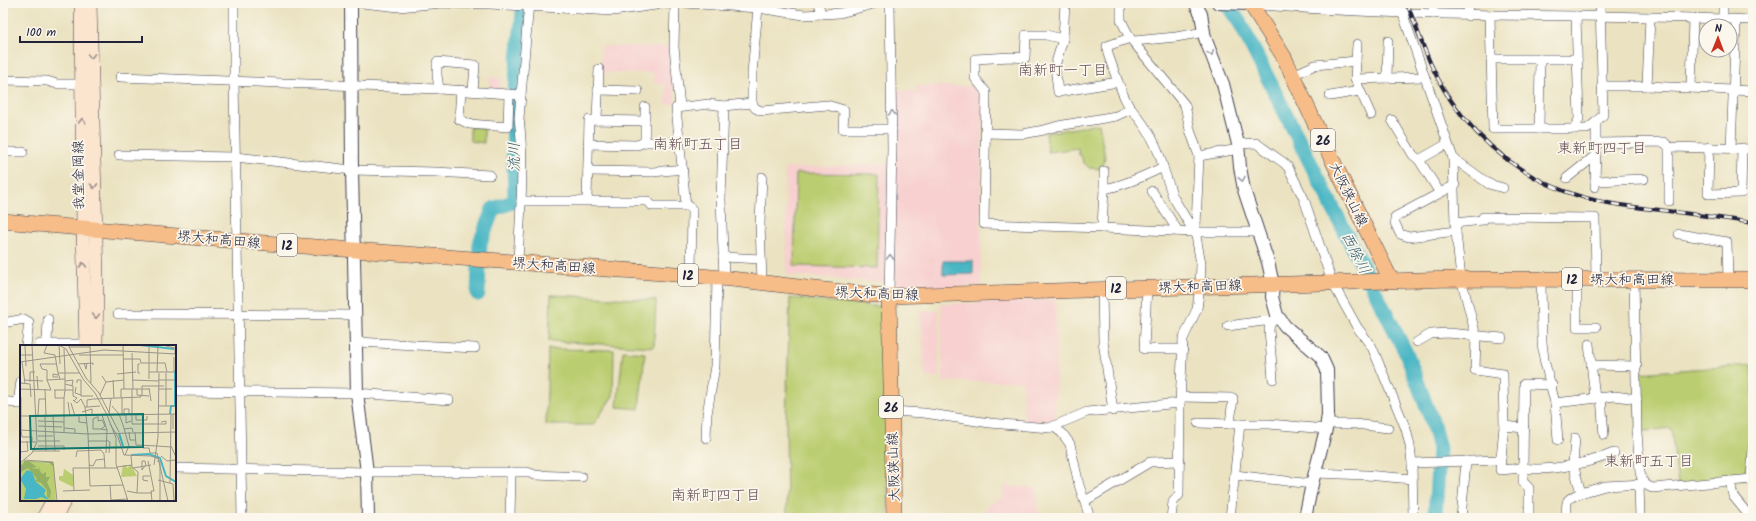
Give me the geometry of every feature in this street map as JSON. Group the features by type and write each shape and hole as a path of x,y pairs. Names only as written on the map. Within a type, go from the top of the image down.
{"main road":[{"name":"我堂金岡線","path":"81,3 82,84 89,229"},
{"name":"我堂金岡線","path":"89,345 90,3"},
{"name":"大阪狭山線","path":"1249,4 1284,57 1293,75 1384,280"},
{"name":"堺大和高田線","path":"3,221 236,241 691,275 852,294 890,296 1461,278 1753,280"},
{"name":"大阪狭山線","path":"890,296 894,518"},
{"path":"43,518 52,501"},
{"path":"55,518 64,501"}],"street":[{"path":"234,3 236,241 239,314 242,518"},
{"path":"351,3 356,393 367,472 368,518"},
{"path":"362,3 388,5 400,8 441,3 613,7 665,3"},
{"path":"675,3 674,47 680,107"},
{"path":"685,3 753,6 804,16 840,13 877,3"},
{"path":"818,3 821,14"},
{"path":"890,3 892,129 890,296"},
{"path":"1065,3 1063,39 1055,66 1058,92 1118,82"},
{"path":"1121,3 1121,20 1132,39 1185,105 1190,130 1199,156 1196,226 1194,232"},
{"path":"1195,3 1201,14 1204,32 1223,84 1239,147 1240,167 1244,190 1268,262 1273,284 1272,297 1275,320 1269,329 1273,379"},
{"path":"1218,3 1468,16 1600,16 1698,18"},
{"path":"1399,3 1420,58 1424,77 1453,158 1456,227 1461,278 1476,336 1475,370 1503,374 1504,426 1500,470 1523,468 1531,469 1574,464 1594,461 1614,453"},
{"path":"1433,3 1433,14"},
{"path":"1467,3 1468,16"},
{"path":"1490,16 1493,129 1587,128 1603,115 1600,3"},
{"path":"1723,3 1723,18"},
{"path":"461,90 459,119 469,124 508,127 516,95 528,5"},
{"path":"753,6 752,103 755,108 761,111 827,106 844,110 843,129 892,129"},
{"path":"1574,129 1579,119 1576,16"},
{"path":"1647,86 1650,17"},
{"path":"1691,88 1693,18"},
{"path":"1738,20 1753,20"},
{"path":"1171,518 1173,502 1180,495 1183,339 1197,309 1201,264 1196,236 1173,197 1163,168 1160,153 1137,114 1131,109 1118,82 1108,54 1107,46 1132,39 1176,37 1204,32"},
{"path":"1063,39 1046,35 1026,35 1024,58 1010,57 975,59 975,78 986,92 984,224 1194,232 1258,232"},
{"path":"1387,78 1388,41"},
{"path":"1357,44 1356,79 1371,115"},
{"path":"1731,148 1734,58"},
{"path":"1491,59 1577,59"},
{"path":"1539,129 1540,59"},
{"path":"1293,75 1315,66 1356,61"},
{"path":"439,89 436,75 437,62 475,65 473,91"},
{"path":"597,120 599,69"},
{"path":"120,77 351,87 439,89 516,95"},
{"path":"1356,79 1424,77"},
{"path":"3,80 47,81 57,84 82,84"},
{"path":"1602,86 1647,86 1753,91"},
{"path":"598,90 638,91"},
{"path":"1330,96 1360,90"},
{"path":"516,95 521,132 521,201 518,262"},
{"path":"686,206 676,108 709,104 724,106 752,103"},
{"path":"706,438 707,414 715,366 720,278 723,257 721,198 724,106"},
{"path":"645,107 645,142"},
{"path":"986,133 1023,134 1058,126 1116,116 1131,109"},
{"path":"587,199 589,120 645,121"},
{"path":"1392,120 1413,155 1420,160 1440,193"},
{"path":"1596,122 1595,184 1644,179"},
{"path":"588,144 637,145 645,142 680,142"},
{"path":"1596,143 1664,142 1669,147 1753,149"},
{"path":"1199,156 1256,143 1288,167 1304,199 1337,282 1357,327 1372,347 1406,429 1412,463 1412,518"},
{"path":"1420,160 1447,144"},
{"path":"1669,147 1669,201"},
{"path":"1708,147 1708,194 1741,193 1742,148"},
{"path":"3,152 23,152"},
{"path":"119,155 235,157 352,170 490,175"},
{"path":"1567,178 1596,155"},
{"path":"1453,158 1489,184 1503,188"},
{"path":"1104,189 1130,182 1163,168"},
{"path":"588,171 654,172 683,169"},
{"path":"1102,228 1104,170"},
{"path":"762,177 760,224 762,283"},
{"path":"1455,185 1395,217 1395,223 1400,234 1409,237 1483,220 1483,217 1595,218 1596,279"},
{"path":"1152,191 1178,231"},
{"path":"521,201 587,199 648,200 652,206 689,206 692,210 691,275"},
{"path":"1679,234 1727,242 1728,280"},
{"path":"723,257 761,259"},
{"path":"1541,279 1542,342 1544,359 1552,385 1555,403 1558,440"},
{"path":"1577,279 1577,327 1596,327"},
{"path":"1634,280 1637,432 1641,484 1640,518"},
{"path":"1147,287 1144,349 1183,349"},
{"path":"1102,289 1103,341 1113,411"},
{"path":"118,314 356,315"},
{"path":"3,323 24,319 29,322 26,345"},
{"path":"48,319 44,344 89,345"},
{"path":"1228,326 1275,320 1290,330 1321,357 1327,370 1326,427 1305,518"},
{"path":"1417,342 1431,334 1448,332 1502,338"},
{"path":"356,342 475,348"},
{"path":"1589,344 1591,365 1604,435"},
{"path":"1591,365 1636,366"},
{"path":"1529,518 1529,488 1523,482 1524,384 1552,385"},
{"path":"176,391 356,393 449,400"},
{"path":"3,401 19,404 20,392"},
{"path":"1555,403 1615,396 1637,399"},
{"path":"891,412 924,413 990,424 1054,427 1087,412 1113,411 1181,400 1233,398 1230,424"},
{"path":"1198,423 1326,427 1355,424 1388,428"},
{"path":"1230,518 1240,424"},
{"path":"1504,426 1524,428"},
{"path":"1054,427 1062,433 1070,444 1079,485 1090,518"},
{"path":"1575,438 1574,464 1581,493"},
{"path":"1567,518 1566,503 1568,499 1581,493 1604,486 1641,484 1652,488 1752,479 1753,449"},
{"path":"1412,463 1500,460"},
{"path":"1085,501 1150,462 1180,461"},
{"path":"1461,518 1462,461"},
{"path":"176,468 241,468 367,472 527,472 535,475 582,477"},
{"path":"510,518 511,472"},
{"path":"1235,475 1313,478 1366,475 1412,479"},
{"path":"1730,481 1733,496 1747,513 1748,518"}],"shaded area":[{"path":"601,46 671,47 671,64 675,73 675,104 666,104 666,84 654,84 654,73 601,73"},
{"path":"489,77 500,78 500,89 489,88"},
{"path":"916,86 977,86 985,101 981,148 981,286 928,288 898,285 894,283 895,90 916,91"},
{"path":"888,164 884,282 787,275 785,168"},
{"path":"1056,299 1055,422 1024,422 1022,381 943,382 941,304"},
{"path":"920,310 939,311 939,377 925,377"},
{"path":"1004,486 1037,488 1038,518 986,518 985,511 989,505 1003,497"}],"green space":[{"path":"1099,124 1105,158 1100,169 1089,168 1083,162 1081,155 1079,155 1078,148 1048,152 1046,133"},
{"path":"470,127 484,128 484,143 470,141"},
{"path":"796,173 879,174 877,268 794,266"},
{"path":"551,295 656,300 654,347 549,341"},
{"path":"790,298 885,307 888,518 787,518 786,420"},
{"path":"548,349 614,350 613,396 593,425 546,425"},
{"path":"623,351 645,353 639,409 617,407"},
{"path":"1753,365 1753,419 1746,479 1678,485 1671,428 1637,432 1637,373"}],"water":[{"path":"943,261 973,261 973,274 943,275"}],"waterway":[{"name":"流川","path":"478,294 480,243 493,209 515,201 513,107 524,3"},
{"name":"西除川","path":"1226,3 1240,23 1407,355 1432,421 1439,449 1435,518"}],"railway":[{"path":"1407,3 1432,66 1452,102 1477,133 1508,160 1524,171 1560,189 1599,201 1753,223"}],"district":[{"name":"南新町一丁目","path":"1063,70"},
{"name":"南新町五丁目","path":"698,144"},
{"name":"東新町四丁目","path":"1602,148"},
{"name":"東新町五丁目","path":"1649,461"},
{"name":"南新町四丁目","path":"716,495"}]}
